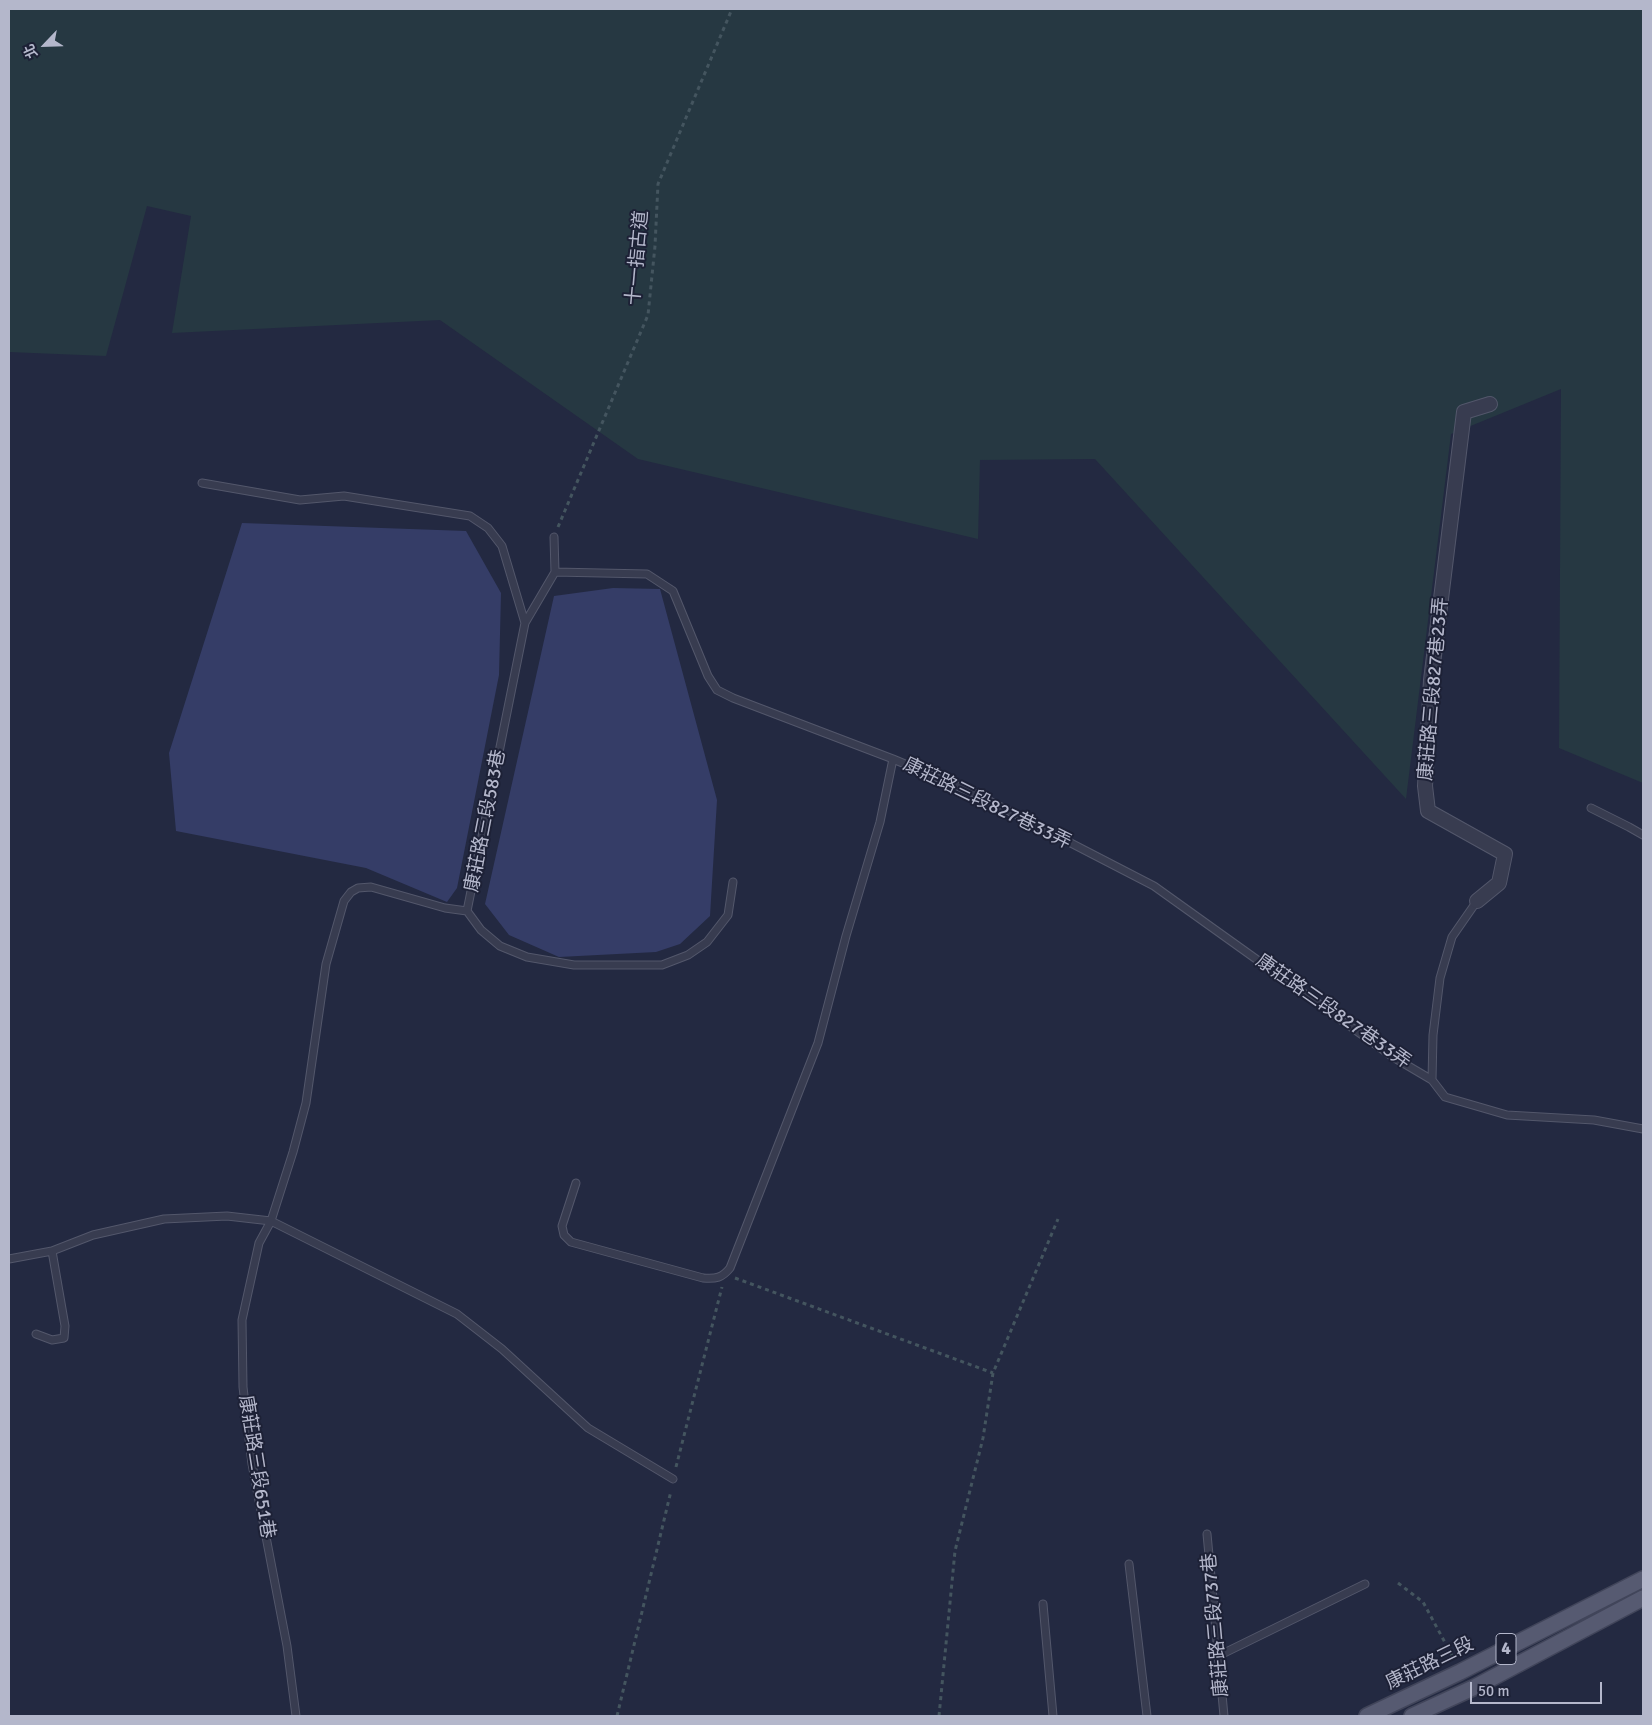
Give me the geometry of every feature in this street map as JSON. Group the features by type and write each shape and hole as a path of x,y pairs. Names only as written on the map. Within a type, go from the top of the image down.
{"main road":[{"name":"康莊路三段","path":"1367,1716 1460,1672 1643,1579"},
{"name":"康莊路三段","path":"1412,1716 1474,1687 1643,1598"}],"street":[{"name":"康莊路三段827巷23弄","path":"1477,901 1499,883 1505,854 1428,811 1425,786 1431,680 1464,412 1490,404"}],"lane":[{"name":"康莊路三段583巷","path":"202,482 300,500 344,496 470,516 488,528 502,546 525,623 467,911 445,908 371,887 358,888 351,892 344,901 326,964 306,1103 271,1221"},
{"path":"525,623 555,572 554,537"},
{"name":"康莊路三段827巷33弄","path":"555,572 647,574 673,590 708,676 717,690 974,793 1154,886 1393,1058 1432,1080 1445,1097 1507,1115 1594,1120 1643,1130"},
{"path":"576,1183 562,1226 564,1235 571,1242 703,1278 718,1279 730,1268 818,1043 846,936 880,822 893,759"},
{"path":"1591,808 1630,826 1643,835"},
{"path":"467,911 481,930 500,946 527,957 574,965 662,966 688,955 707,942 728,915 733,882"},
{"name":"康莊路三段827巷23弄","path":"1432,1080 1434,1035 1440,978 1452,937 1477,901"},
{"path":"9,1259 52,1251 93,1235 164,1219 228,1216 271,1221 457,1314 502,1349 588,1428 673,1479"},
{"name":"康莊路三段651巷","path":"271,1221 259,1243 242,1320 243,1387 252,1464 287,1646 296,1716"},
{"path":"36,1334 52,1340 64,1338 65,1326 52,1251"},
{"name":"康莊路三段737巷","path":"1207,1534 1224,1716"},
{"path":"1129,1564 1147,1716"},
{"path":"1218,1656 1365,1584"},
{"path":"1043,1604 1053,1716"}],"path":[{"name":"十一指古道","path":"554,537 648,315 655,246 658,184 732,9"},
{"path":"939,1716 955,1551 983,1438 993,1373 1058,1219"},
{"path":"618,1716 673,1479 725,1274 993,1373"},
{"path":"1398,1583 1423,1602 1460,1672"}],"shaded area":[{"path":"9,9 1643,9 1643,783 1559,748 1561,389 1451,434 1406,799 1095,459 980,460 978,539 638,459 440,320 172,333 191,216 147,206 106,356 9,352"}],"water":[{"path":"242,523 466,531 501,593 499,675 457,888 447,902 366,868 176,831 169,753"},
{"path":"613,588 660,589 717,800 710,916 680,944 656,952 559,957 509,935 485,904 554,596"}]}
